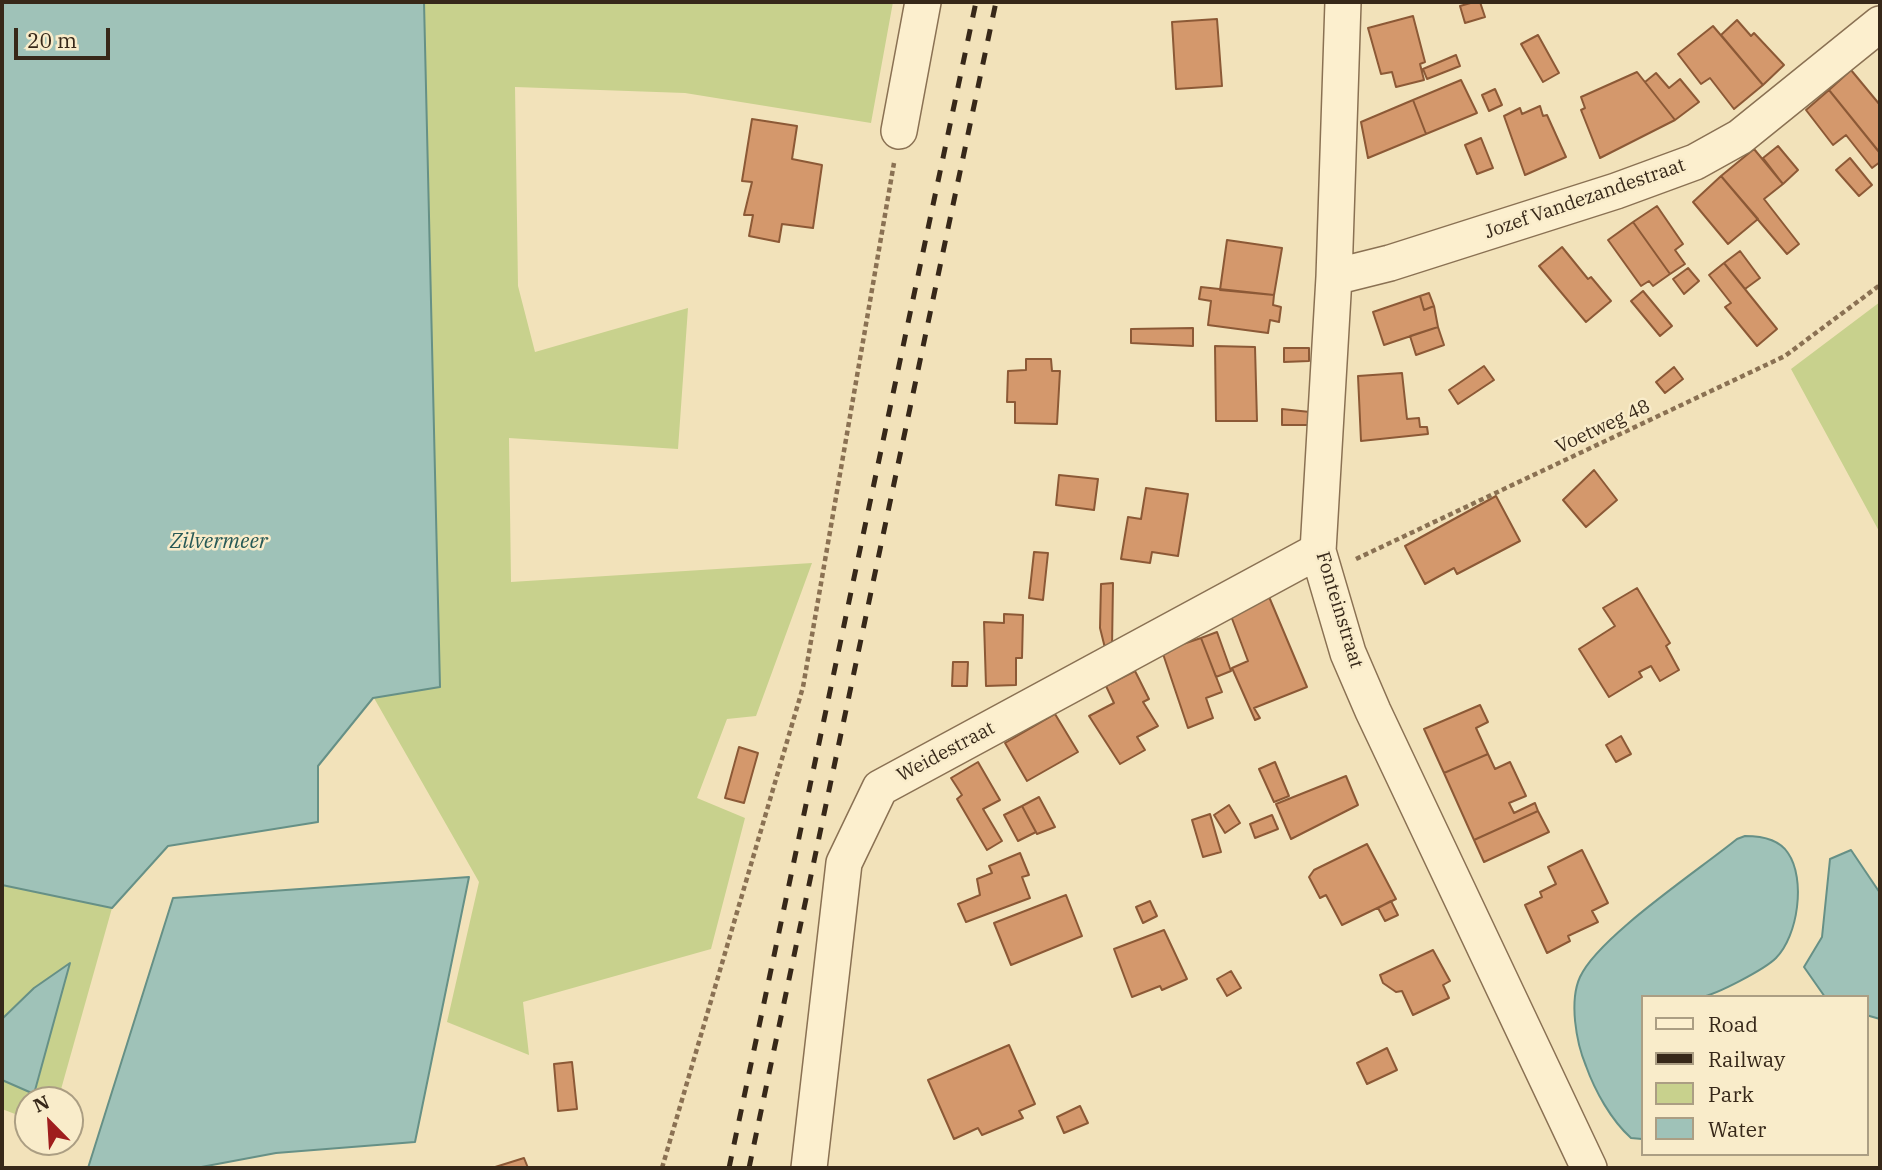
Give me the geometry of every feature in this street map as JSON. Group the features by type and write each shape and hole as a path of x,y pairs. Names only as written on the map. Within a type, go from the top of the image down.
{"street":[{"path":"900,131 923,2"},
{"name":"Fonteinstraat","path":"1343,2 1322,562 1348,653 1373,711 1589,1168"},
{"name":"Jozef Vandezandestraat","path":"1334,277 1390,263 1616,191 1695,162 1740,137 1880,24"},
{"name":"Weidestraat","path":"809,1168 844,863 880,788 1322,562"}],"path":[{"path":"662,1168 803,687 900,131"},
{"name":"Voetweg 48","path":"1322,562 1785,356 1880,285"}],"green space":[{"path":"424,2 893,2 871,123 685,93 515,87 518,286 535,352 688,308 678,449 509,438 511,582 812,563 756,716 727,719 697,798 745,818 711,949 523,1002 529,1055 447,1022 479,882 374,698 440,686"},
{"path":"1880,302 1880,533 1791,369"},
{"path":"2,885 112,908 62,1086 37,1086 69,964 34,988 2,1019"},
{"path":"2,1080 17,1086 14,1086 14,1114 2,1109"}],"water":[{"name":"Zilvermeer","path":"2,2 424,2 440,687 373,698 318,766 318,822 168,846 112,908 2,885"},
{"path":"1745,836 1774,841 1788,853 1794,864 1798,892 1790,936 1784,948 1770,963 1718,992 1708,995 1640,995 1640,1139 1631,1138 1604,1105 1582,1056 1574,1009 1580,977 1590,961 1628,924 1737,839"},
{"path":"1851,850 1880,893 1880,1019 1868,1016 1868,995 1824,995 1804,967 1822,937 1830,859"},
{"path":"469,877 415,1142 276,1153 196,1168 88,1168 173,898"},
{"path":"70,963 36,1086 16,1086 2,1080 2,1019 34,988"}],"building":[{"path":"1480,2 1485,17 1465,23 1460,6"},
{"path":"1413,16 1425,62 1420,64 1424,80 1396,87 1392,72 1381,74 1368,28"},
{"path":"1217,19 1222,86 1176,89 1172,22"},
{"path":"1737,20 1751,36 1754,33 1784,65 1763,85 1721,35"},
{"path":"1713,26 1763,85 1734,109 1710,78 1701,84 1678,54"},
{"path":"1538,35 1559,73 1543,82 1521,44"},
{"path":"1456,55 1460,66 1427,79 1423,69"},
{"path":"1851,70 1880,105 1879,152 1829,90"},
{"path":"1637,72 1675,120 1600,158 1581,110 1585,108 1581,97"},
{"path":"1656,73 1669,88 1680,79 1699,102 1675,120 1645,82"},
{"path":"1461,80 1477,113 1426,134 1413,100"},
{"path":"1495,89 1502,105 1489,111 1482,95"},
{"path":"1829,90 1880,153 1880,162 1872,168 1846,135 1833,145 1806,110"},
{"path":"1413,100 1426,134 1368,158 1361,122"},
{"path":"1540,106 1543,116 1547,115 1566,157 1525,175 1504,116 1520,108 1522,114"},
{"path":"752,119 797,126 792,159 822,165 813,228 782,224 779,242 749,236 753,215 744,215 752,182 742,181"},
{"path":"1481,138 1493,168 1477,174 1465,145"},
{"path":"1778,146 1798,170 1783,184 1763,158"},
{"path":"1754,149 1783,184 1764,199 1799,244 1787,254 1721,176"},
{"path":"1850,158 1872,185 1859,196 1836,170"},
{"path":"1721,176 1758,219 1728,244 1693,202"},
{"path":"1657,206 1683,244 1675,250 1685,264 1670,274 1633,222"},
{"path":"1633,222 1670,274 1653,286 1649,281 1641,286 1608,240"},
{"path":"1227,240 1282,248 1274,295 1220,290"},
{"path":"1562,247 1588,279 1591,277 1611,301 1586,322 1539,266"},
{"path":"1740,251 1760,278 1745,289 1724,263"},
{"path":"1724,263 1777,329 1757,346 1725,307 1731,303 1709,275"},
{"path":"1688,268 1699,281 1684,294 1673,279"},
{"path":"1201,287 1274,295 1273,305 1281,307 1279,322 1270,320 1268,333 1208,325 1211,301 1199,299"},
{"path":"1643,291 1672,326 1660,336 1631,301"},
{"path":"1429,293 1434,306 1424,310 1420,296"},
{"path":"1420,296 1424,310 1434,306 1438,327 1384,345 1373,312"},
{"path":"1438,327 1444,345 1416,355 1410,336"},
{"path":"1193,328 1193,346 1131,343 1131,329"},
{"path":"1215,346 1255,347 1257,421 1216,421"},
{"path":"1284,348 1309,348 1309,361 1284,362"},
{"path":"1026,359 1051,359 1052,371 1060,371 1057,424 1015,423 1015,402 1007,402 1008,371 1026,370"},
{"path":"1484,366 1494,380 1458,404 1449,390"},
{"path":"1674,367 1683,379 1665,393 1656,382"},
{"path":"1402,373 1407,419 1419,418 1420,427 1427,427 1428,434 1361,441 1358,376"},
{"path":"1282,409 1310,412 1310,425 1282,425"},
{"path":"1594,470 1617,500 1586,527 1563,500"},
{"path":"1059,475 1098,479 1094,510 1056,505"},
{"path":"1146,488 1188,494 1178,556 1152,552 1150,563 1121,559 1128,517 1141,519"},
{"path":"1496,496 1520,541 1457,574 1454,568 1425,584 1405,546"},
{"path":"1034,552 1048,553 1043,600 1029,598"},
{"path":"1113,583 1112,648 1105,648 1100,628 1101,584"},
{"path":"1637,588 1670,643 1666,646 1679,670 1660,681 1651,666 1639,672 1642,677 1609,697 1579,649 1615,626 1603,608"},
{"path":"1267,592 1307,687 1254,708 1260,718 1255,720 1232,668 1248,661 1228,608"},
{"path":"1004,614 1023,615 1022,658 1016,658 1016,685 986,686 984,622 1004,623"},
{"path":"1217,632 1231,671 1216,677 1201,638"},
{"path":"1201,638 1222,692 1206,698 1213,718 1188,728 1162,651"},
{"path":"953,662 968,662 967,686 952,686"},
{"path":"1135,671 1149,699 1143,702 1158,726 1137,737 1145,750 1120,764 1089,716 1114,703 1106,686"},
{"path":"1480,705 1488,722 1476,728 1488,754 1444,773 1424,729"},
{"path":"1055,714 1078,752 1027,781 1005,743"},
{"path":"1621,736 1631,754 1616,762 1606,745"},
{"path":"739,747 758,753 744,803 725,798"},
{"path":"1488,754 1495,769 1510,762 1526,796 1509,803 1514,813 1535,803 1538,811 1474,840 1444,773"},
{"path":"978,762 1000,800 983,809 1002,841 987,850 957,799 962,795 951,778"},
{"path":"1275,762 1289,796 1274,802 1259,769"},
{"path":"1346,776 1358,805 1291,839 1276,804"},
{"path":"1039,797 1055,827 1037,834 1022,806"},
{"path":"1229,805 1240,823 1225,833 1214,815"},
{"path":"1022,806 1036,832 1018,841 1004,815"},
{"path":"1538,811 1549,832 1484,862 1474,840"},
{"path":"1210,814 1221,852 1203,857 1192,820"},
{"path":"1272,815 1278,829 1255,838 1250,824"},
{"path":"1367,844 1396,899 1342,925 1326,895 1320,898 1309,877 1314,870"},
{"path":"1582,850 1608,903 1592,911 1598,922 1568,936 1570,941 1547,953 1525,905 1542,897 1540,892 1556,884 1548,867"},
{"path":"1020,853 1029,875 1022,877 1030,898 966,922 958,904 980,895 977,879 992,873 989,866"},
{"path":"1066,895 1082,936 1011,965 994,923"},
{"path":"1150,901 1157,916 1143,923 1136,907"},
{"path":"1391,901 1398,915 1385,921 1378,908"},
{"path":"1164,930 1187,979 1162,990 1160,986 1132,997 1114,949"},
{"path":"1433,950 1450,981 1443,985 1449,998 1413,1015 1402,991 1396,992 1383,983 1380,975"},
{"path":"1231,971 1241,988 1227,996 1217,979"},
{"path":"1009,1045 1035,1104 1019,1111 1023,1118 982,1135 978,1128 954,1139 928,1080"},
{"path":"1387,1048 1397,1070 1367,1084 1357,1063"},
{"path":"572,1062 577,1109 558,1111 554,1064"},
{"path":"1080,1106 1088,1123 1064,1133 1057,1117"},
{"path":"524,1158 528,1168 492,1168"}],"railway":[{"path":"729,1168 976,2"},
{"path":"749,1168 996,2"}]}
